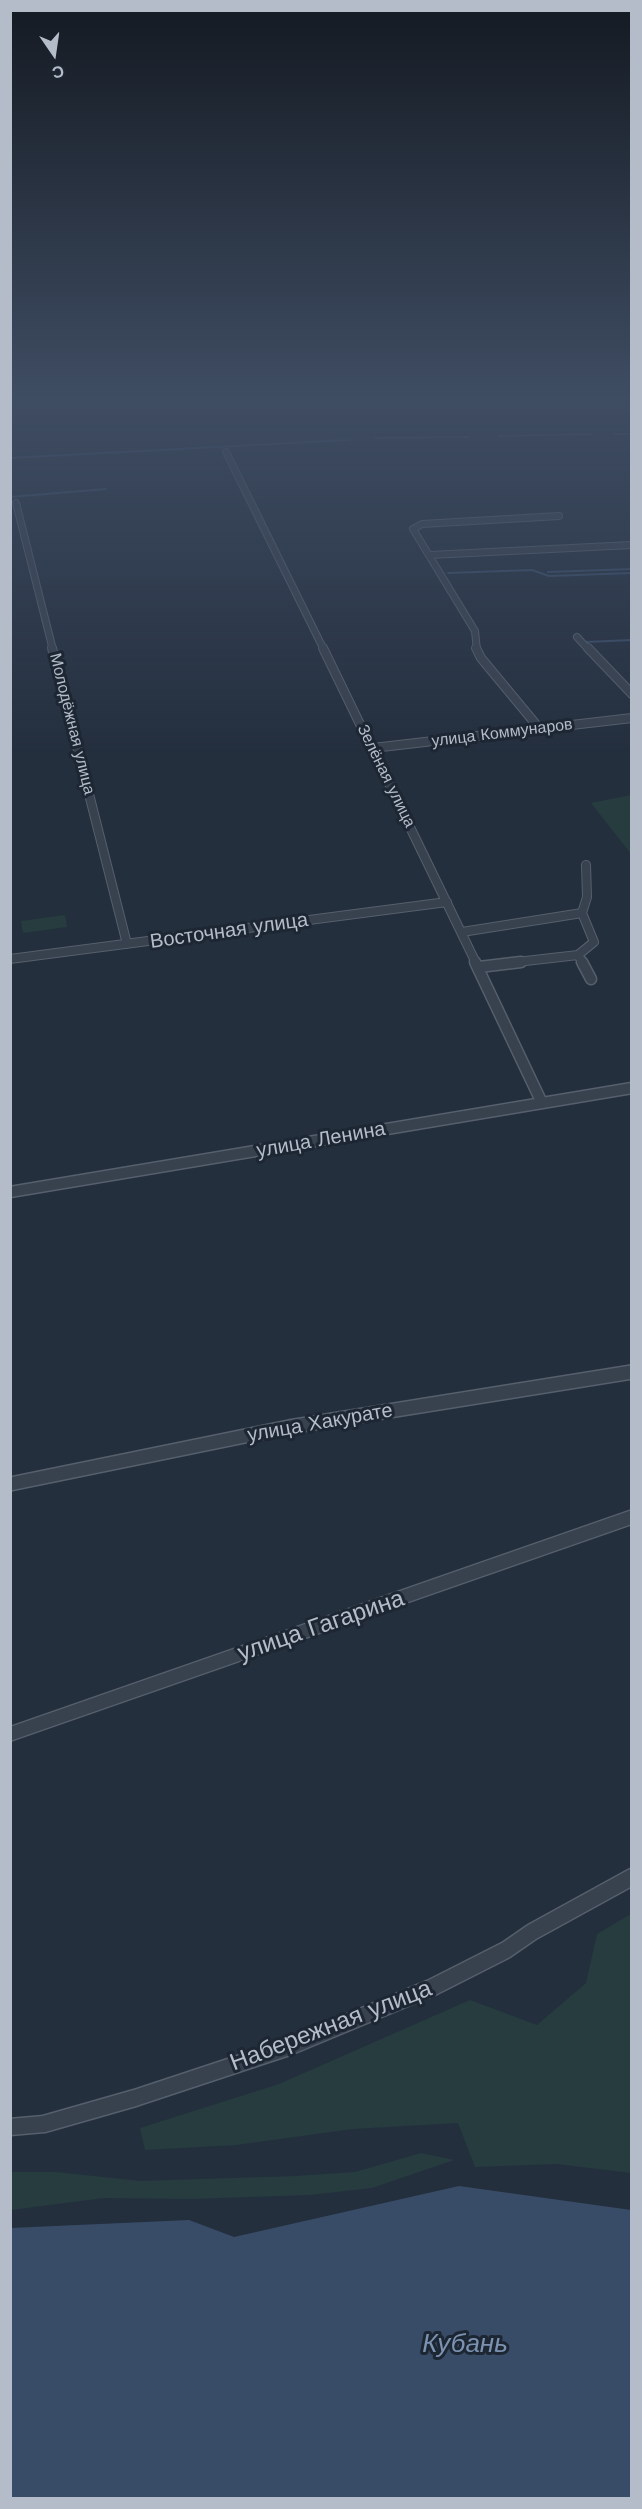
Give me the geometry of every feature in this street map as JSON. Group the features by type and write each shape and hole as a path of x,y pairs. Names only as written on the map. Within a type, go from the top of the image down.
{"street":[{"name":"Молодёжная улица","path":"20,518 127,944"},
{"name":"Зелёная улица","path":"259,518 373,748 542,1102"},
{"path":"529,518 416,526 414,529 475,631 475,645 481,658 539,728"},
{"path":"430,555 632,545"},
{"path":"577,637 632,694"},
{"name":"улица Коммунаров","path":"373,748 632,718"},
{"path":"479,967 578,955 594,942 582,913 587,897 585,865"},
{"name":"Восточная улица","path":"10,959 447,902"},
{"path":"462,932 582,913"},
{"path":"578,955 591,979"},
{"name":"улица Ленина","path":"10,1192 632,1088"},
{"name":"улица Хакурате","path":"10,1484 289,1427 632,1372"},
{"name":"улица Гагарина","path":"10,1734 632,1517"},
{"name":"Набережная улица","path":"10,2127 44,2124 124,2101 286,2048 433,1987 506,1950 532,1932 632,1877"}],"green space":[{"path":"632,795 631,854 591,803"},
{"path":"65,915 67,927 23,933 21,921"},
{"path":"631,1914 631,2173 557,2164 475,2167 458,2123 353,2129 236,2145 145,2150 140,2128 279,2084 470,2000 537,2025 586,1983 597,1934"},
{"path":"421,2153 454,2160 372,2188 310,2195 190,2199 104,2198 11,2210 11,2172 56,2172 140,2181 296,2176 355,2172"}],"water":[{"name":"Кубань","path":"459,2186 631,2210 631,2498 11,2498 11,2228 189,2220 234,2237"}],"waterway":[{"path":"548,572 632,569"},
{"path":"448,573 532,570 549,576 632,573"},
{"path":"586,642 632,640"}]}
